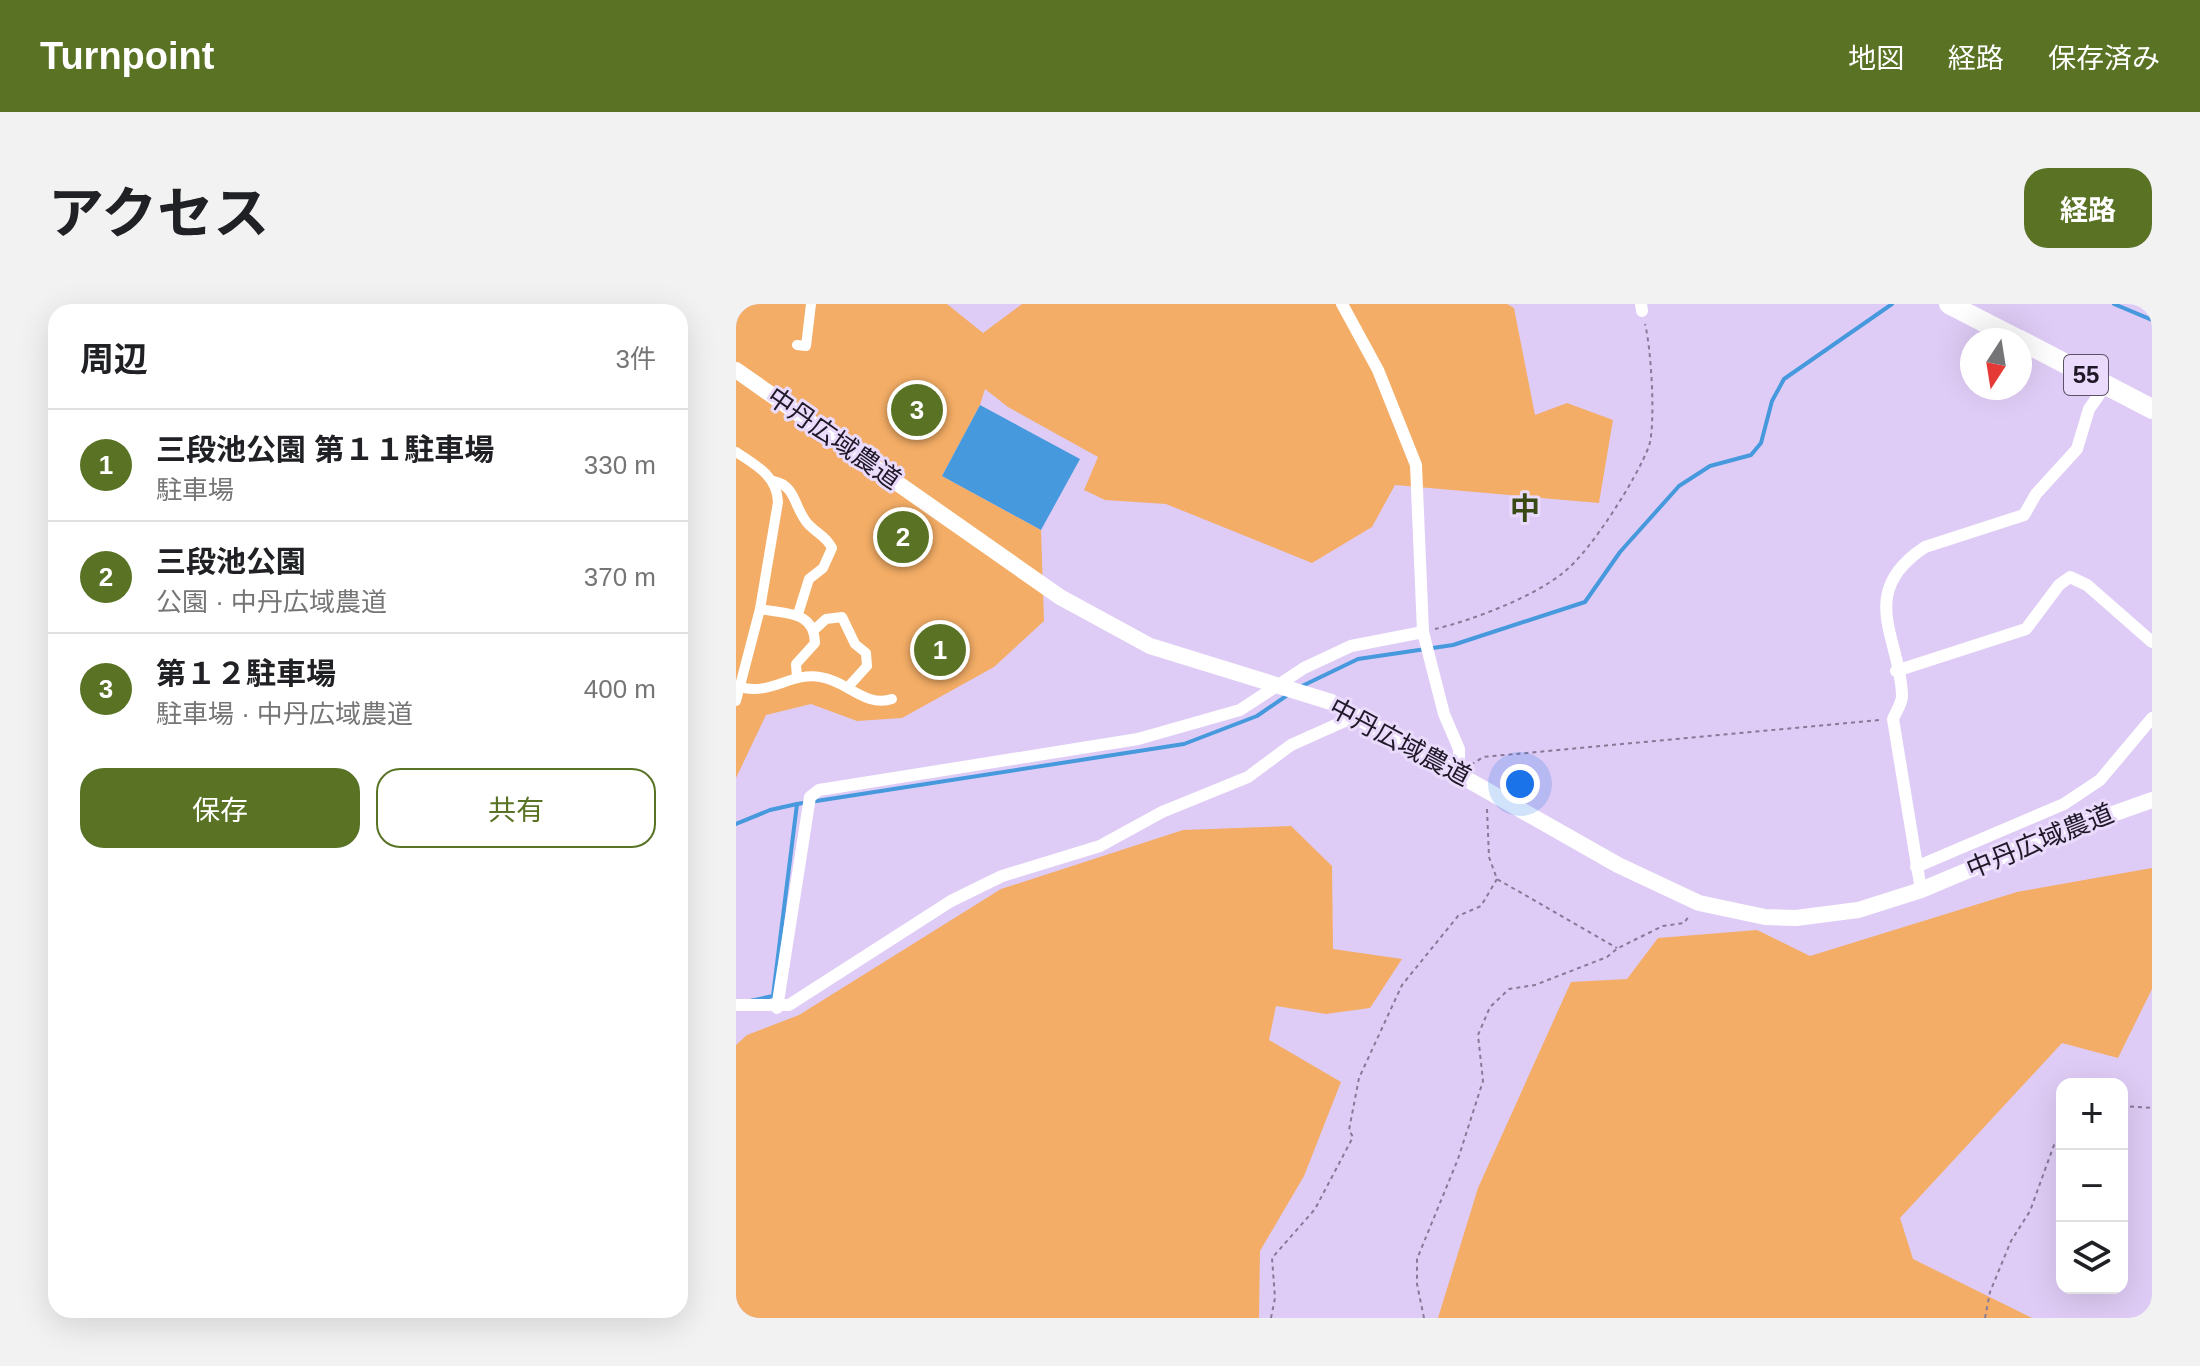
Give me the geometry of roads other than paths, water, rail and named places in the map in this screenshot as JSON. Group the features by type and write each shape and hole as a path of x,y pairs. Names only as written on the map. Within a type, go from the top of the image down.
{"main road":[{"name":"55","path":"1949,304 1996,328"},
{"name":"55","path":"2032,346 2152,409"}],"street":[{"path":"797,345 806,346 811,304"},
{"path":"1342,304 1378,370 1416,465 1423,632 1444,714 1459,749 1459,772"},
{"name":"中丹広域農道","path":"736,370 1060,597 1150,646 1331,702 1618,865 1699,903 1765,917 1796,918 1858,910 1921,890 2045,838 2152,800"},
{"path":"1921,890 1893,719 1902,698 1885,617 1892,581 1910,557 1925,547 2024,515 2036,494 2077,449 2089,409 2106,385"},
{"path":"736,452 773,481 791,490 808,524 825,536 832,548 831,557 809,579 801,593 798,614"},
{"path":"736,701 760,609 778,502 778,488 773,481"},
{"path":"1896,671 2026,629 2059,585 2070,577 2087,585 2152,642"},
{"path":"760,609 798,614 808,627 815,643 796,664 797,678"},
{"path":"808,627 826,619 842,617 855,644 866,653 867,666 848,687"},
{"path":"777,1008 810,797 819,790 1138,739 1240,710 1304,668 1351,646 1423,632"},
{"path":"740,687 756,692 797,678 818,676 848,687 871,701 892,699"},
{"path":"736,1005 777,1008 789,1005 951,901 1002,876 1100,846 1162,812 1248,777 1291,745 1358,715"},
{"path":"1916,867 2064,804 2100,780 2152,718"},
{"path":"736,1019 750,1007"}],"water":[{"path":"980,405 1080,459 1041,530 942,476"}],"waterway":[{"path":"1300,687 1358,659 1453,645 1585,602 1620,552 1679,486 1710,466 1751,455 1761,443 1772,401 1784,379 1892,304"},
{"path":"2114,304 2152,320"},
{"path":"736,824 770,810 797,804 1184,744 1257,716 1289,694"},
{"path":"750,1001 773,996 797,804"}],"place":[{"name":"第１２駐車場","path":"917,410"},
{"name":"三段池公園","path":"903,537"},
{"name":"三段池公園 第１１駐車場","path":"940,650"}],"district":[{"name":"中","path":"1525,509"}]}
